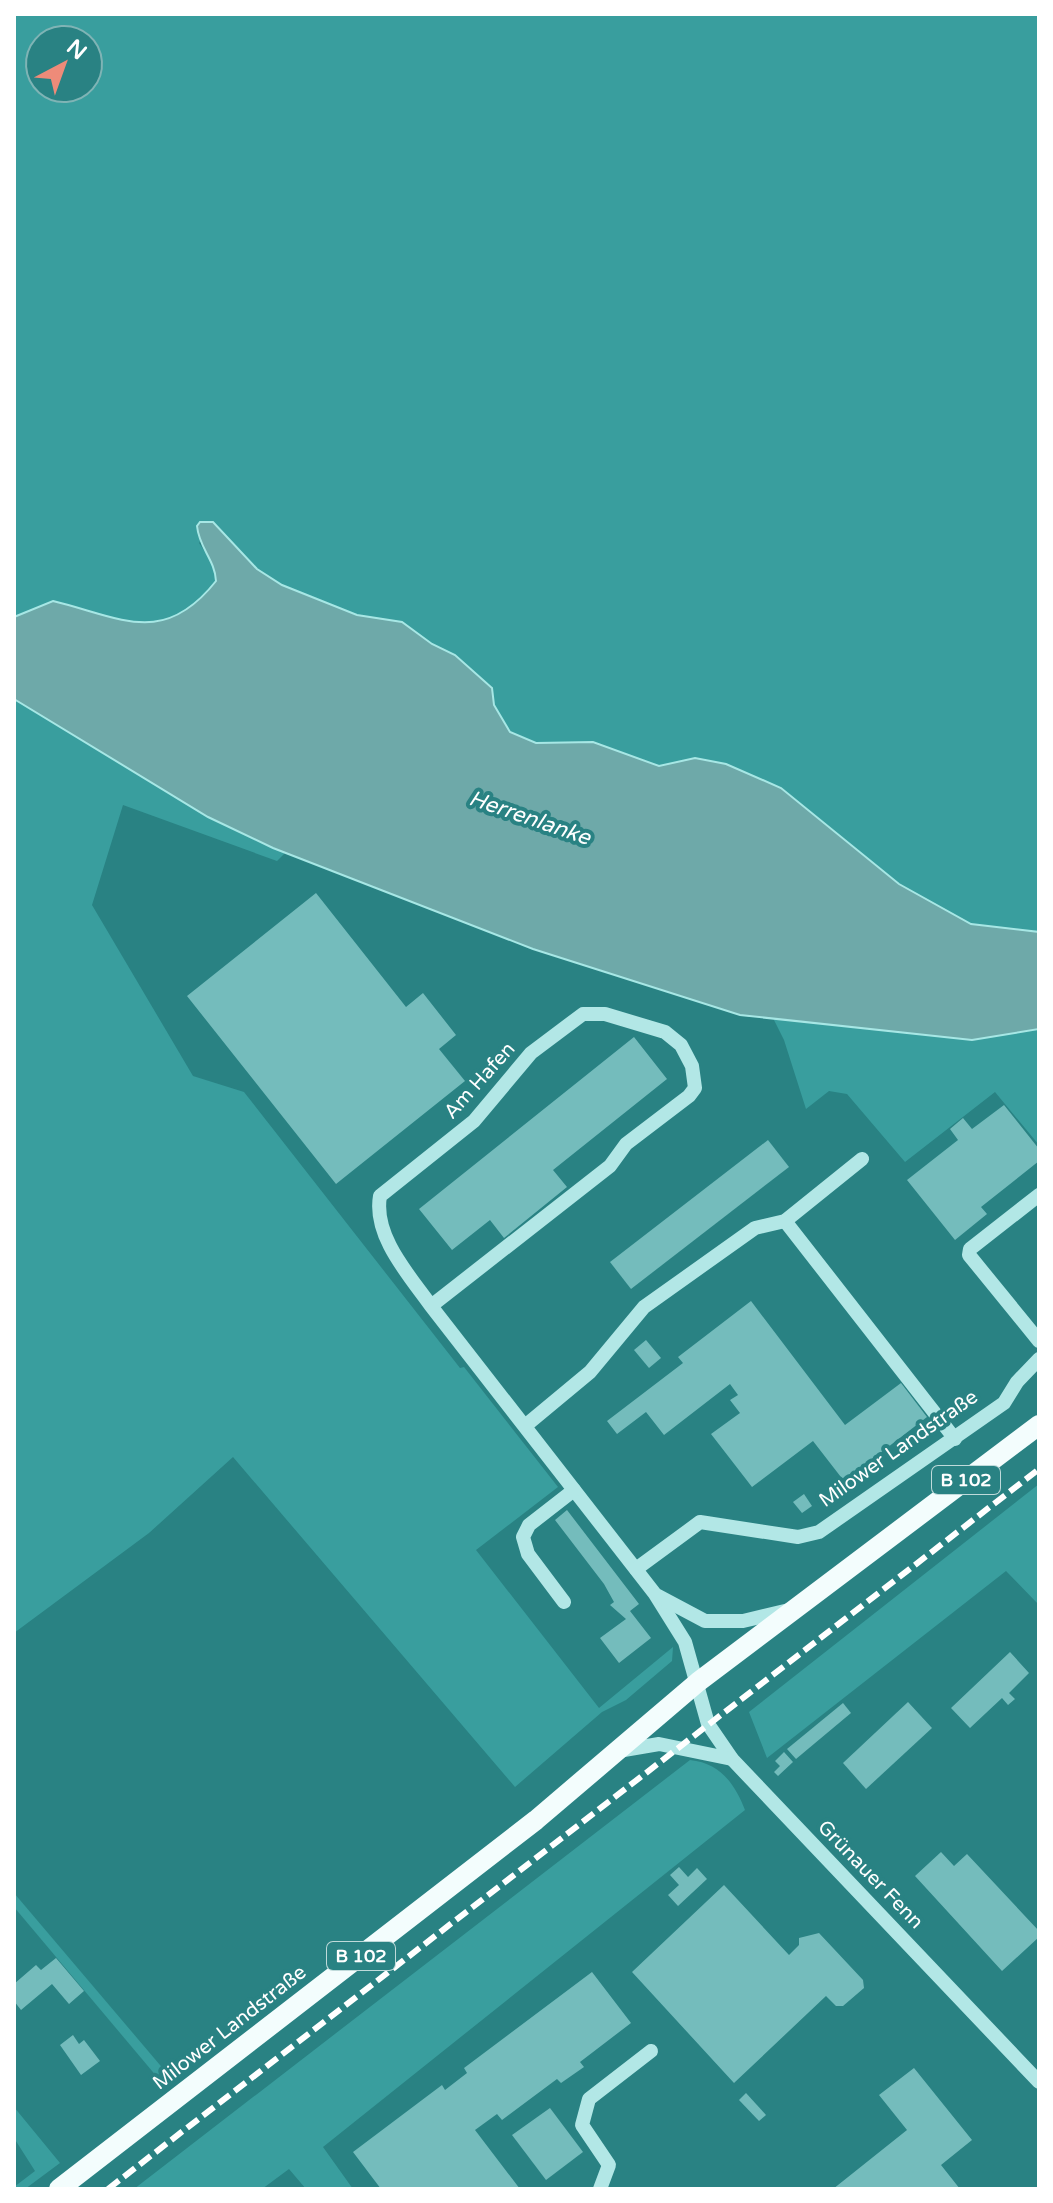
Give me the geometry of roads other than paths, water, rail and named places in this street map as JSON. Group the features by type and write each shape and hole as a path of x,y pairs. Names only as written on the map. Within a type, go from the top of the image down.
{"main road":[{"name":"Milower Landstraße","path":"59,2189 536,1820 698,1682 1039,1425"}],"street":[{"name":"Am Hafen","path":"431,1306 610,1166 626,1144 689,1096 695,1088 692,1066 681,1045 665,1032 605,1014 583,1014 531,1053 474,1121 380,1196 377,1213 396,1257 431,1306 655,1594 685,1642 698,1682"},
{"path":"525,1426 590,1372 644,1307 755,1228 785,1221 862,1159"},
{"path":"1039,1195 970,1249 969,1255 1039,1341"},
{"path":"785,1221 955,1439"},
{"name":"Milower Landstraße","path":"636,1569 700,1522 798,1537 819,1532 1004,1403 1017,1382 1039,1359"},
{"path":"564,1602 528,1554 523,1537 529,1525 574,1490"},
{"name":"Milower Landstraße","path":"655,1594 705,1621 743,1621 797,1608"},
{"name":"Grünauer Fenn","path":"698,1682 708,1724 732,1759 1039,2082"},
{"path":"615,1752 659,1744 732,1759"},
{"path":"600,2189 609,2165 582,2125 589,2099 651,2051"}],"water":[{"name":"Herrenlanke","path":"200,522 213,522 257,569 282,585 357,615 402,622 432,644 455,655 492,688 494,705 510,732 536,743 593,742 659,766 695,758 726,764 781,788 899,884 971,924 1039,932 1039,1029 972,1040 740,1015 533,949 273,848 208,817 14,699 14,617 53,601 140,622 159,621 178,615 197,602 216,581 198,534"}],"railway":[{"path":"108,2189 1039,1469"}]}
